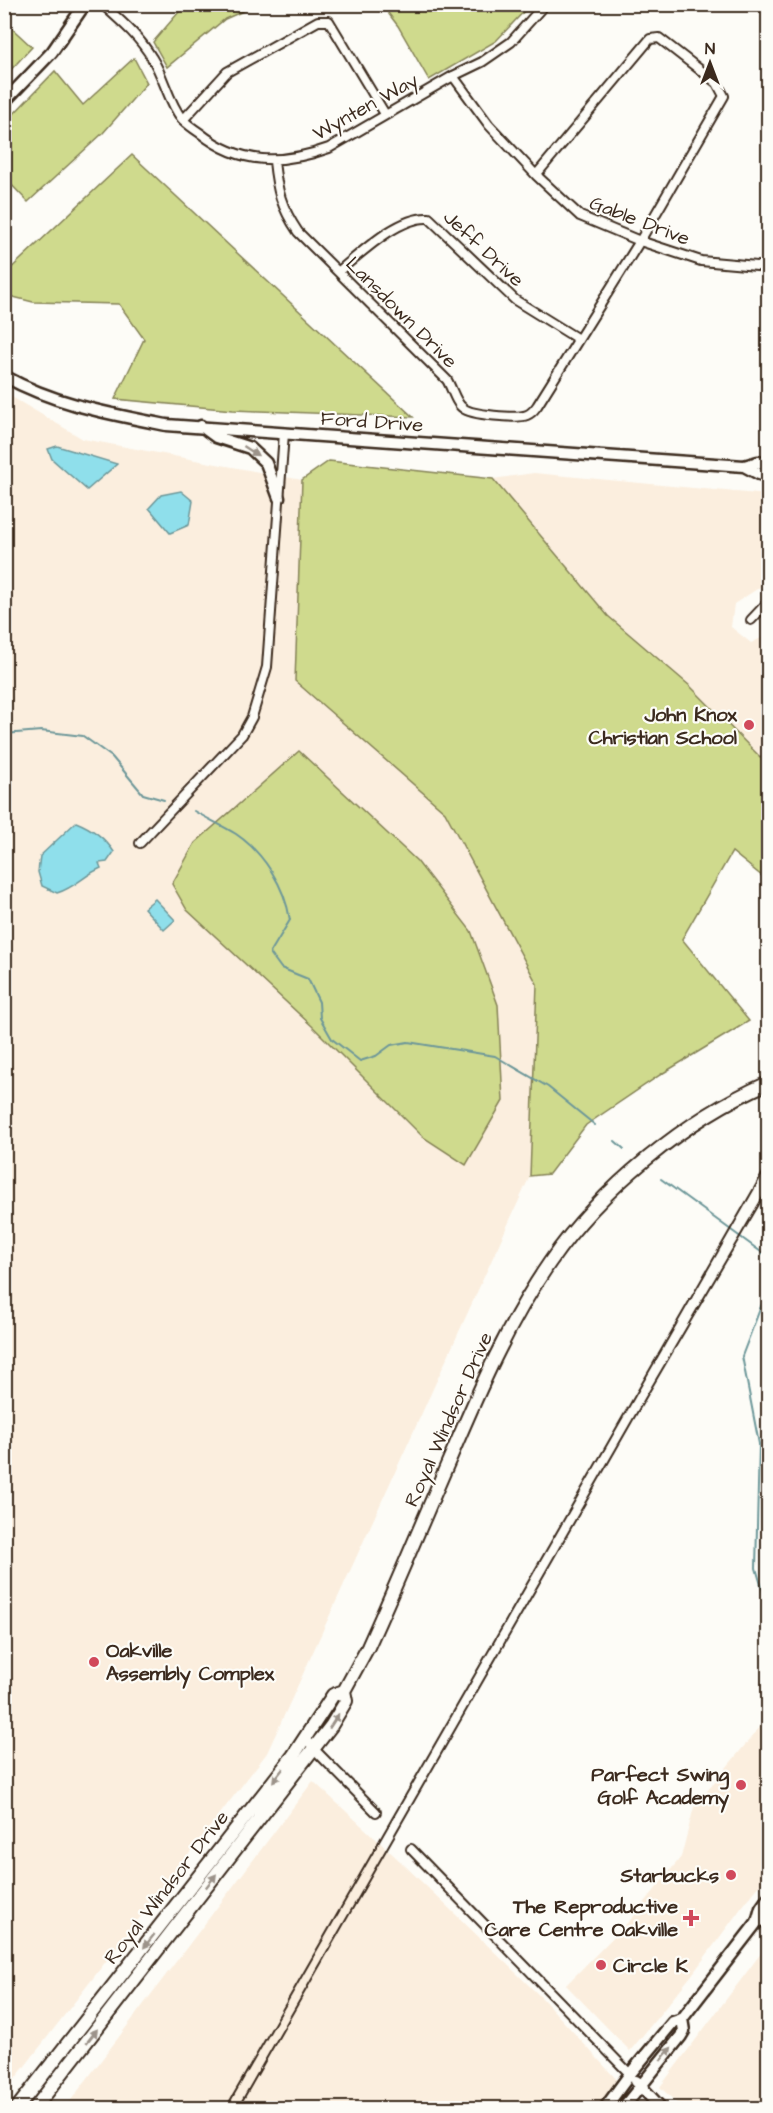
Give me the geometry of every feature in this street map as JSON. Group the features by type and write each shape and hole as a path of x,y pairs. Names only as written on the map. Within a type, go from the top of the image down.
{"main road":[{"path":"4,102 52,52 85,4"},
{"name":"Ford Drive","path":"4,376 59,399 104,413 166,425 744,466 758,462 768,464"},
{"path":"201,426 216,437 250,448 266,463 279,498"},
{"name":"Ford Drive","path":"744,466 768,476"},
{"name":"Royal Windsor Drive","path":"35,2109 314,1749 346,1701 344,1691 372,1638 489,1366 551,1261 608,1194 674,1137 768,1083"},
{"name":"Royal Windsor Drive","path":"17,2109 306,1738 333,1695 344,1691"},
{"path":"605,2109 630,2074 673,2022 682,2019 757,1922 761,1908 768,1898"},
{"path":"757,1922 768,1918"},
{"path":"623,2109 681,2036 684,2031 682,2019"},
{"path":"630,2074 661,2109"}],"street":[{"name":"Wynten Way","path":"102,4 129,28 151,57 183,120 216,146 249,158 274,161 306,156 329,148 385,114 482,62 510,42 545,4"},
{"path":"183,120 227,72 318,21 329,21 385,114"},
{"name":"Lansdown Drive","path":"274,161 278,192 286,215 298,232 447,380 454,390 459,405 473,413 524,416 532,412 640,241 724,96 717,83 659,38 650,39 536,175"},
{"name":"Gable Drive","path":"453,76 489,125 536,175 580,216 640,241 702,261 768,267"},
{"name":"Jeff Drive","path":"339,271 374,242 409,221 429,218 515,300 578,339"},
{"path":"140,843 242,735 252,717 267,667 284,433"},
{"path":"751,620 768,603"},
{"path":"306,1738 376,1812"},
{"path":"411,1849 630,2074"}],"shaded area":[{"path":"5,393 83,439 302,480 295,681 445,812 537,984 530,1176 267,1753 5,2092","holes":["172,884 423,1137 312,1026 187,910"]},
{"path":"534,473 768,495 768,582 734,604 731,627 751,643 767,635 768,631 768,765 690,686 608,616 493,479"},
{"path":"768,1275 768,1512 763,1286"},
{"path":"768,1717 768,1875 630,2051 566,1985 634,1916 681,1857 694,1807"},
{"path":"313,1781 399,1860 542,1998 618,2081 598,2108 65,2108"},
{"path":"768,1944 768,2108 682,2108 660,2087"}],"green space":[{"path":"185,5 257,5 225,19 167,67 153,42"},
{"path":"382,5 530,5 496,41 429,80 398,26"},
{"path":"4,21 32,47 5,76 4,76"},
{"path":"134,58 147,83 103,133 28,202 5,178 5,123 55,71 83,105"},
{"path":"132,155 413,417 233,410 115,399 144,339 119,304 33,302 5,295 5,274"},
{"path":"329,461 493,479 608,616 690,686 768,765 768,881 732,852 682,939 749,1021 660,1075 586,1125 549,1174 530,1176 537,984 445,812 295,681 302,480"},
{"path":"299,751 417,861 471,931 498,1005 503,1101 466,1165 423,1137 312,1026 187,910 172,884 195,843"}],"water":[{"path":"57,446 117,464 87,490 52,459 48,449"},
{"path":"181,491 193,501 189,525 170,533 149,508 161,495"},
{"path":"76,822 97,834 114,852 107,862 99,863 101,868 70,888 57,893 42,886 38,872 40,856"},
{"path":"155,899 175,920 164,930 144,908"}],"waterway":[{"path":"4,734 41,731 83,736 112,757 143,794 164,800"},
{"path":"194,811 236,834 256,851 272,872 283,895 290,920 270,953 281,968 308,979 319,1002 320,1018 332,1039 360,1061 376,1056 391,1045 408,1042 495,1056 548,1087 595,1125"},
{"path":"615,1141 624,1149"},
{"path":"661,1179 768,1257"},
{"path":"768,1288 742,1356 759,1444 756,1568 768,1608"}],"railway":[{"path":"226,2108 768,1164"},
{"path":"238,2108 768,1189"}],"place":[{"name":"John Knox Christian School","path":"749,725"},
{"name":"Oakville Assembly Complex","path":"94,1662"},
{"name":"Parfect Swing Golf Academy","path":"741,1785"},
{"name":"Starbucks","path":"731,1875"},
{"name":"The Reproductive Care Centre Oakville","path":"691,1918"},
{"name":"Circle K","path":"601,1965"}]}
